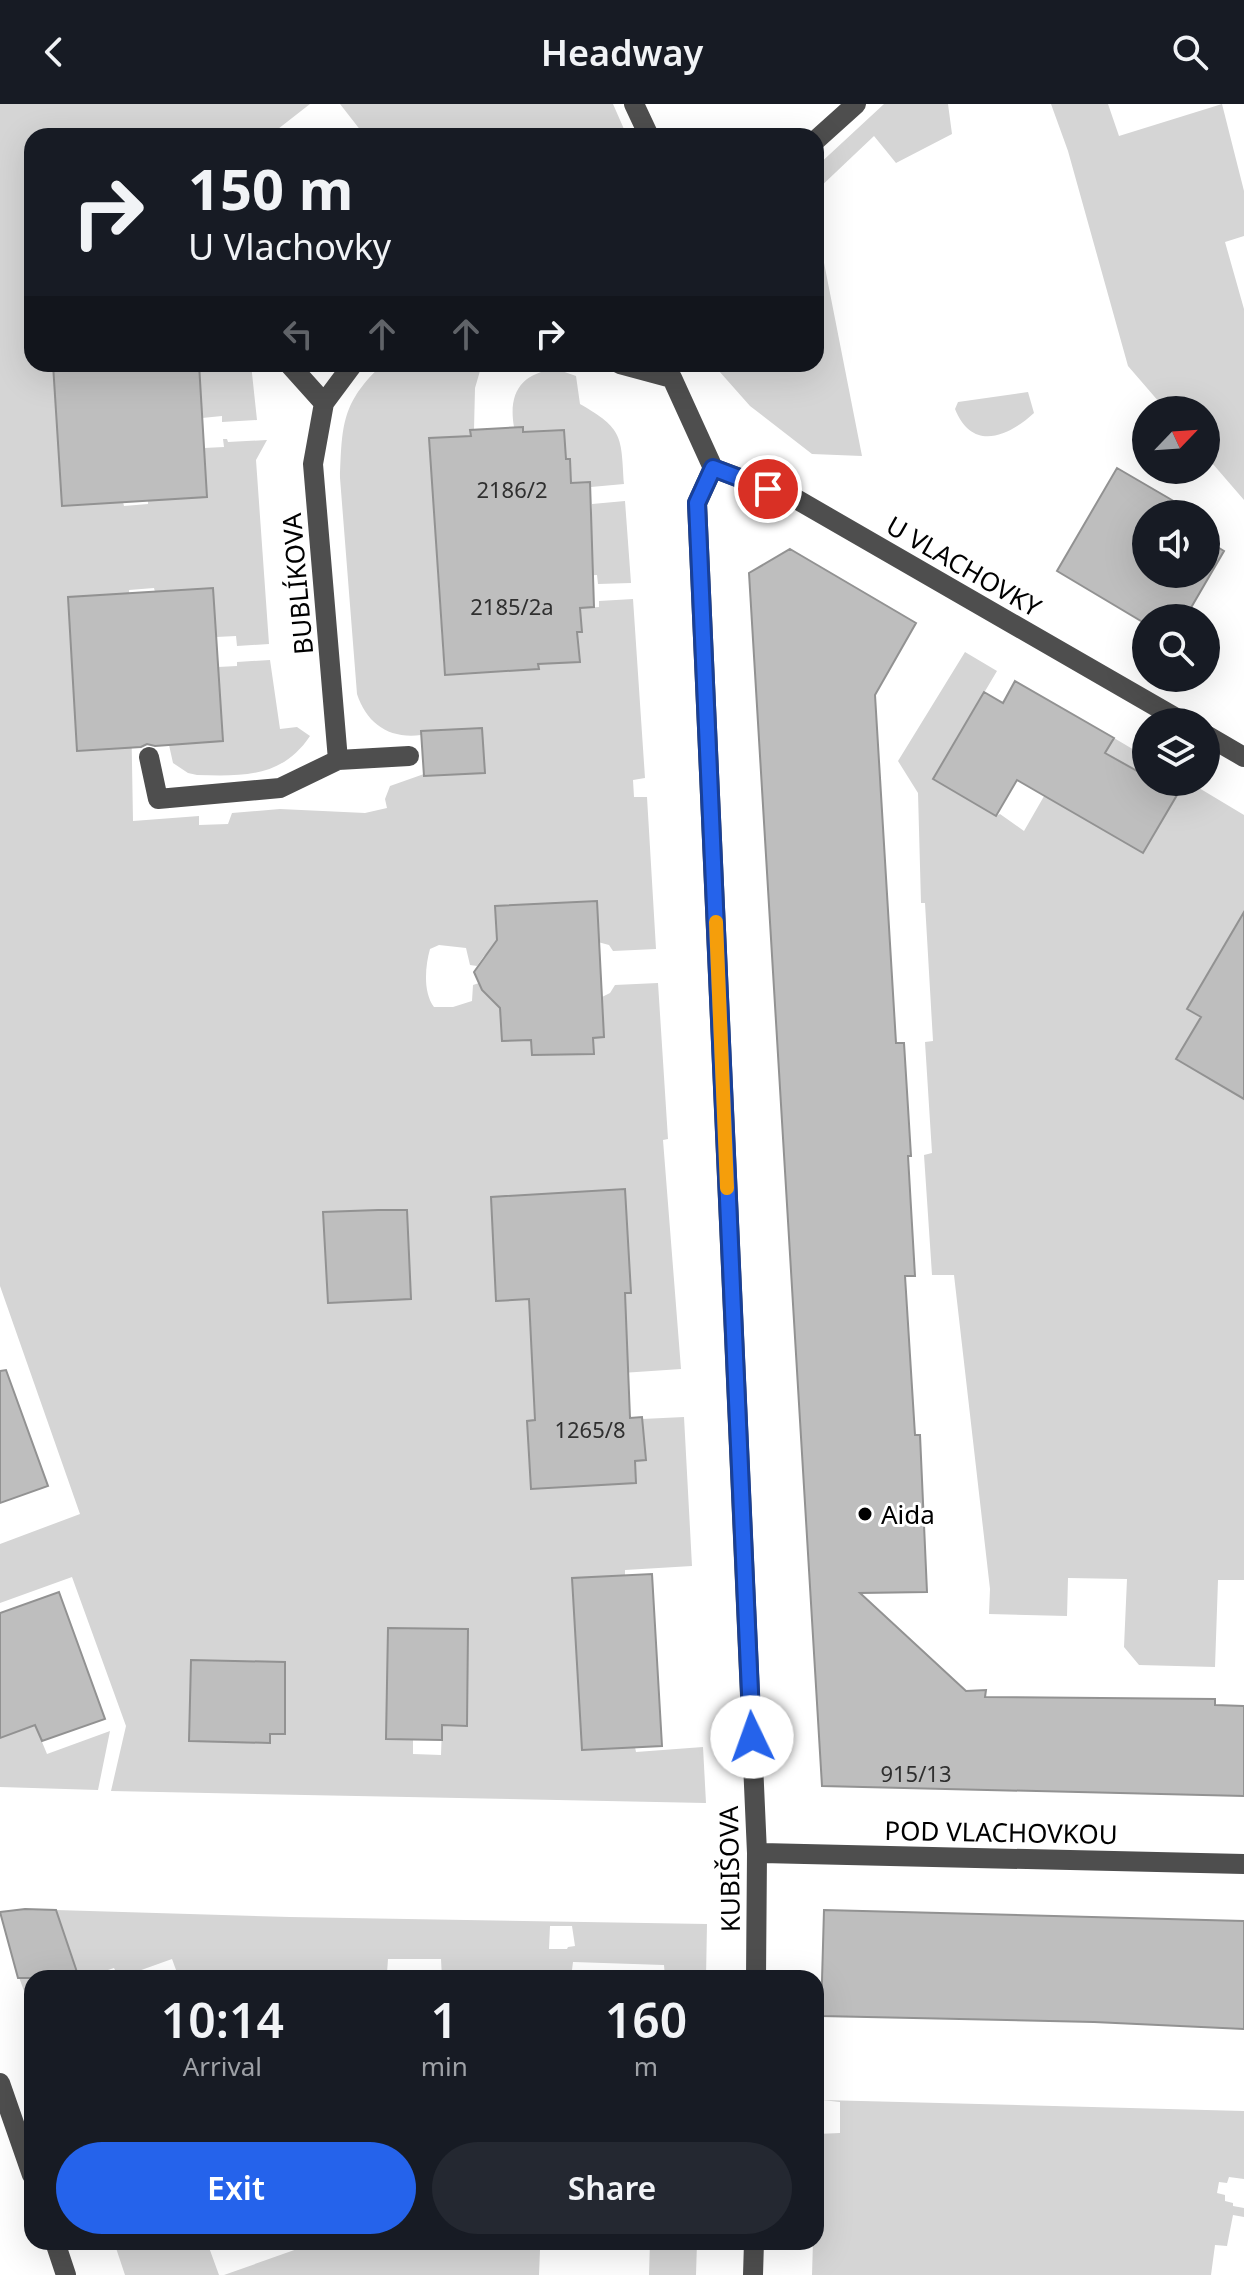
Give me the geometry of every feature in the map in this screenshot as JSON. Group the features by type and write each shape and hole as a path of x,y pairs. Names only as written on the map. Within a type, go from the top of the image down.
{"street":[{"path":"634,104 645,128"},
{"path":"824,133 856,104"},
{"path":"296,372 324,403"},
{"name":"BUBLÍKOVA","path":"338,760 313,464 324,403 347,372"},
{"path":"674,372 713,468"},
{"name":"U VLACHOVKY","path":"713,468 796,499 1159,708"},
{"name":"KUBIŠOVA","path":"713,468 697,503 757,1853 756,1970"},
{"path":"1220,743 1244,757"},
{"path":"149,757 158,799 280,788 338,760 409,756"},
{"name":"POD VLACHOVKOU","path":"757,1853 1244,1864"},
{"path":"0,2083 24,2152"},
{"path":"58,2250 66,2275"},
{"path":"753,2275 754,2250"}],"shaded area":[{"path":"0,104 310,104 279,128 24,128 24,372 54,372 62,506 123,502 124,506 148,504 148,500 207,497 204,448 224,447 223,439 228,442 267,440 256,460 269,644 237,646 236,636 216,637 212,588 155,592 154,588 129,590 133,821 199,816 199,825 228,824 232,813 280,809 365,813 387,808 385,799 390,786 424,774 485,773 482,728 422,731 421,735 409,736 389,732 367,714 357,694 340,478 347,415 359,390 375,372 480,372 475,388 474,430 470,431 471,436 429,439 444,670 487,672 538,669 538,664 580,662 577,632 581,631 580,608 599,607 599,601 633,599 645,778 633,780 634,797 647,797 656,949 613,951 609,945 598,942 596,901 495,906 497,951 484,956 477,966 470,965 466,948 439,945 430,949 426,971 430,1001 434,1007 453,1007 472,1001 473,985 479,983 487,994 500,997 502,1041 531,1040 532,1055 594,1054 593,1038 603,1037 602,997 610,993 615,985 658,983 668,1139 663,1140 681,1369 533,1379 535,1421 527,1422 532,1489 636,1483 635,1461 646,1460 642,1419 684,1417 692,1566 625,1570 625,1575 573,1578 582,1750 635,1747 636,1752 703,1747 706,1803 111,1791 126,1726 72,1577 0,1603 0,1544 80,1514 0,1286","holes":["388,1628 468,1629 467,1726 442,1725 441,1755 413,1754 413,1739 386,1738","191,1660 285,1662 285,1734 270,1734 269,1743 189,1741"]},
{"path":"340,104 613,104 624,128 359,128"},
{"path":"884,104 948,104 952,134 896,163 874,136 824,183 824,160"},
{"path":"1051,104 1108,104 1119,136 1222,104 1244,191 1244,236 1225,242 1244,309 1244,500 1220,472 1220,396 1154,396 1128,366 1068,151"},
{"path":"824,263 862,456 812,454 750,406 720,372 824,372"},
{"path":"199,372 252,372 257,420 222,422 222,416 202,418"},
{"path":"565,372 576,376 580,404 605,420 617,436 624,484 591,487 591,482 571,483 564,430 523,432 522,427 514,427 515,395 534,375"},
{"path":"1028,392 1034,413 1002,434 991,436 971,431 962,423 955,409 958,402"},
{"path":"625,501 631,583 598,584 597,575 574,576 570,515 592,513 592,504"},
{"path":"965,652 997,671 933,779 996,816 1000,814 1024,831 1051,784 1069,810 1143,853 1176,796 1212,796 1244,815 1244,1580 1218,1580 1215,1667 1139,1665 1124,1647 1127,1579 1068,1578 1067,1616 989,1614 990,1589 954,1275 932,1275 924,1155 932,1153 925,1042 933,1041 925,903 921,903 918,793 898,761"},
{"path":"270,660 280,729 297,727 310,736 299,750 274,767 246,774 197,775 173,763 169,745 223,741 218,667 237,666 237,662"},
{"path":"1114,738 1132,749 1132,768 1105,753"},
{"path":"35,1725 47,1754 110,1731 98,1790 0,1787 0,1738"},
{"path":"56,1910 707,1924 706,1970 664,1970 664,1965 573,1962 572,1970 442,1970 441,1959 388,1959 387,1970 176,1970 172,1959 141,1970 24,1970 24,1991 12,1958 66,1940","holes":["550,1926 572,1926 575,1946 549,1949"]},
{"path":"824,2100 1244,2111 1244,2179 1229,2177 1227,2183 1219,2182 1217,2193 1225,2195 1225,2201 1233,2203 1233,2206 1244,2208 1244,2217 1233,2215 1227,2246 1215,2245 1211,2275 812,2275 813,2250 824,2250 824,2134 840,2133 840,2102"},
{"path":"117,2250 210,2250 219,2275 125,2275"},
{"path":"294,2250 540,2250 539,2275 224,2275"},
{"path":"650,2250 697,2250 696,2275 649,2275"}],"building":[{"path":"54,372 199,372 207,497 62,506"},
{"path":"523,427 523,432 564,430 571,483 590,482 594,607 580,608 582,632 577,632 580,662 538,664 539,669 445,675 429,438 471,436 470,430"},
{"path":"1117,468 1132,477 1132,484 1144,484 1172,500 1132,500 1132,588 1202,588 1193,604 1132,604 1132,616 1057,571"},
{"path":"790,549 916,623 875,695 896,1043 904,1043 911,1156 908,1156 915,1276 905,1276 915,1435 920,1435 927,1592 860,1593 966,1691 986,1690 985,1697 1215,1699 1215,1705 1244,1706 1244,1796 822,1786 749,573"},
{"path":"213,588 223,741 77,751 68,597"},
{"path":"1015,681 1114,738 1105,753 1132,768 1132,796 1176,796 1143,853 1017,780 996,816 933,779 984,692 1003,703"},
{"path":"482,728 485,773 424,776 421,731"},
{"path":"597,901 604,1037 593,1038 594,1054 532,1055 531,1040 502,1041 500,1008 482,990 474,972 497,940 495,906"},
{"path":"1244,912 1244,1099 1176,1059 1201,1017 1187,1009"},
{"path":"625,1189 631,1293 625,1293 630,1418 642,1417 646,1460 635,1461 636,1483 531,1489 527,1421 535,1420 529,1299 496,1301 491,1197"},
{"path":"407,1210 411,1299 328,1303 323,1212"},
{"path":"6,1370 48,1486 0,1503 0,1371"},
{"path":"652,1574 662,1746 582,1750 572,1578"},
{"path":"59,1592 105,1719 42,1741 35,1725 0,1738 0,1613"},
{"path":"388,1628 468,1629 467,1726 442,1725 442,1740 386,1739"},
{"path":"191,1660 285,1662 285,1734 270,1734 270,1743 189,1741"},
{"path":"56,1910 76,1970 24,1970 24,1978 18,1978 0,1912"},
{"path":"824,1910 1244,1921 1244,2029 824,2016"}],"slow traffic":[{"path":"716,922 727,1188"}],"place":[{"name":"Aida","path":"865,1514"}],"route":[{"path":"752,1737 697,503 713,468 768,489"}]}
